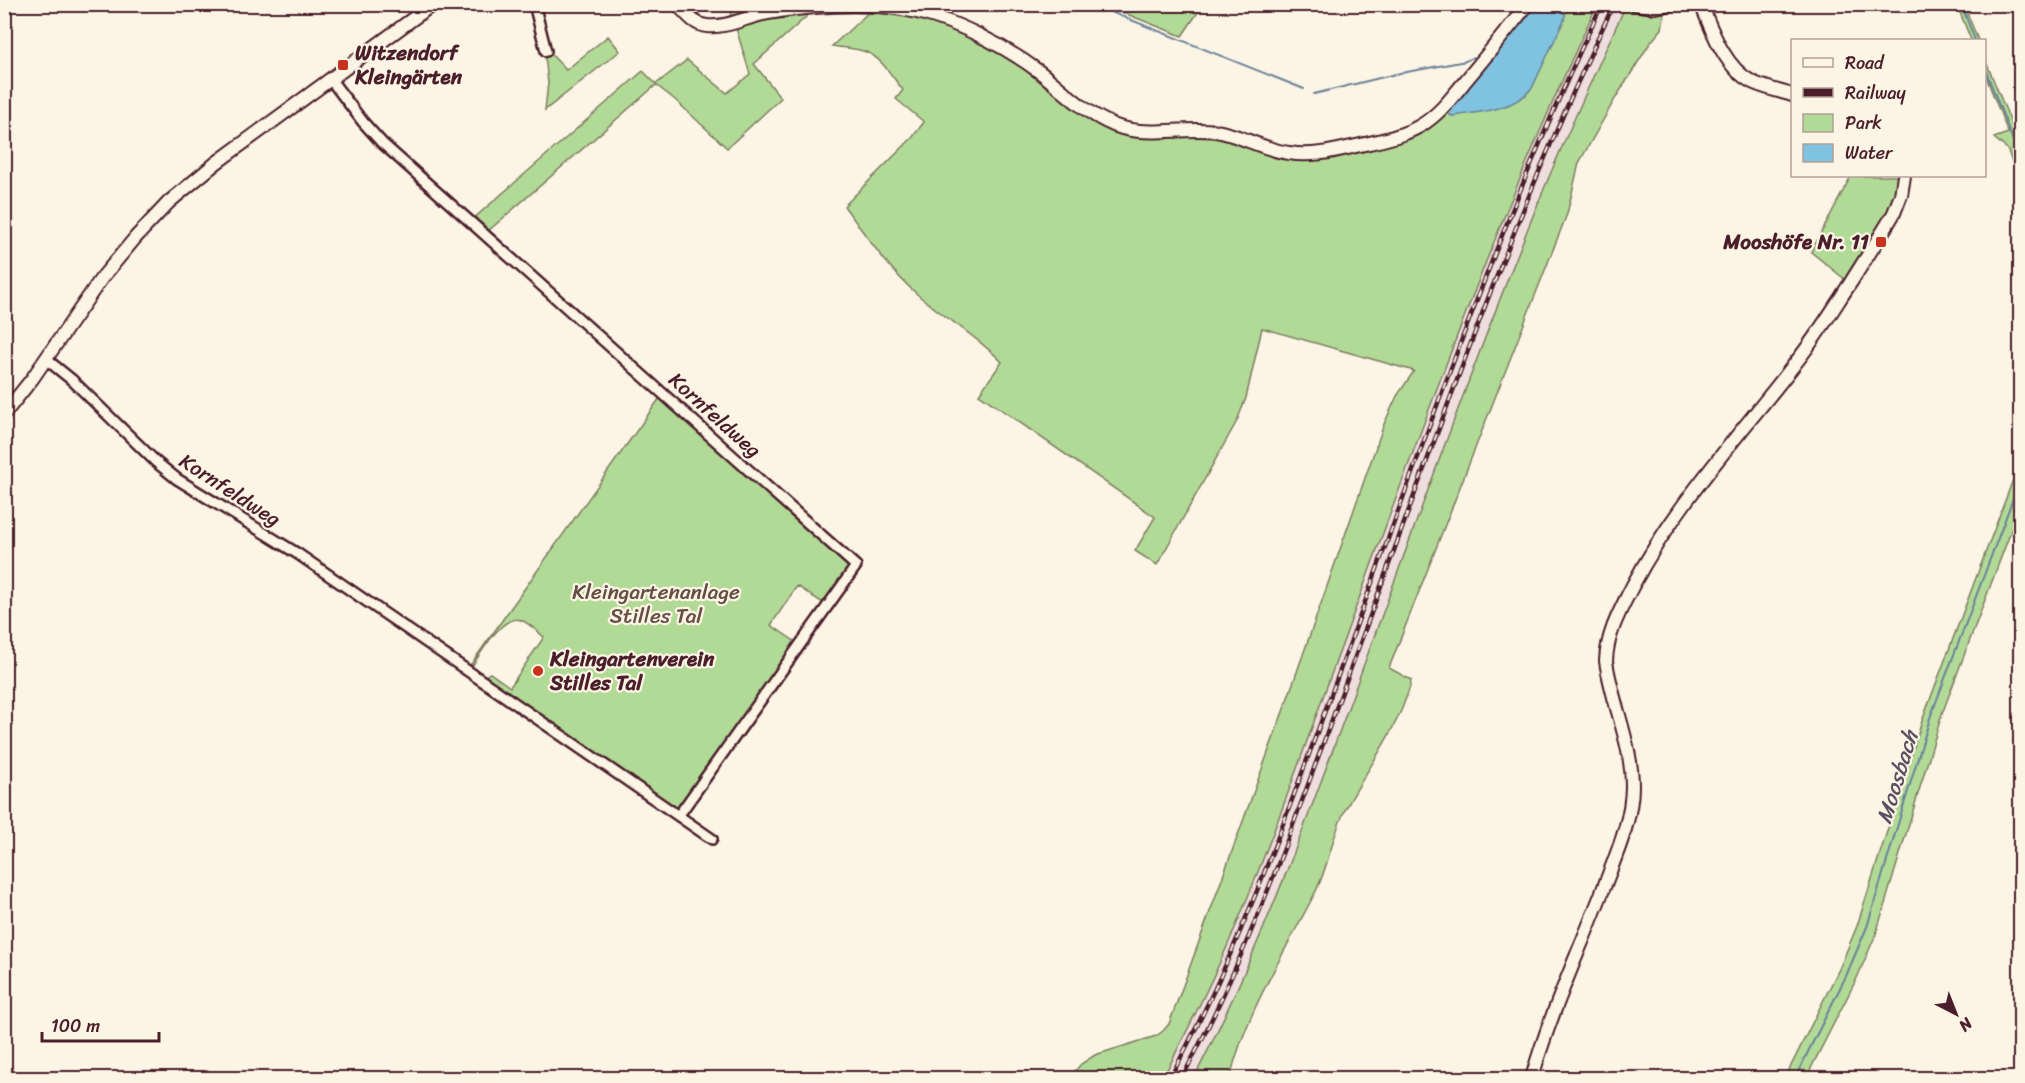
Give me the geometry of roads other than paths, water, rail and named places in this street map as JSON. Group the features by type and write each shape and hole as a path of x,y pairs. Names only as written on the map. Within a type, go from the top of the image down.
{"street":[{"path":"4,414 46,359 101,279 169,202 216,163 433,4"},
{"path":"534,4 546,51"},
{"path":"677,4 693,20 706,26 770,13 798,10 877,7 905,9 943,20 1004,50 1039,72 1090,112 1117,127 1136,131 1215,131 1280,151 1298,154 1330,152 1413,130 1438,112 1528,4"},
{"path":"1635,4 1654,7 1671,4"},
{"path":"1701,4 1720,46 1734,68 1752,81 1791,94"},
{"name":"Kornfeldweg","path":"331,80 382,143 856,566 679,815"},
{"path":"1532,1078 1608,878 1629,810 1632,789 1630,760 1606,661 1611,631 1646,562 1684,504 1824,325 1894,213 1901,195 1904,177"},
{"name":"Kornfeldweg","path":"46,359 72,380 156,462 177,479 298,554 712,838"}],"water":[{"path":"1538,4 1556,5 1565,14 1532,88 1515,102 1505,106 1452,116 1449,114 1449,110"}],"waterway":[{"path":"1091,4 1304,89"},
{"name":"Moosbach","path":"1961,4 1975,39"},
{"path":"1314,94 1396,74 1466,61 1473,57 1477,59"},
{"name":"Moosbach","path":"1986,71 2020,159"},
{"name":"Moosbach","path":"1795,1078 1846,976 1867,927 1930,718 2020,480"}],"railway":[{"path":"1170,1078 1240,933 1299,782 1494,255 1564,87 1602,4"},
{"path":"1182,1078 1228,984 1269,888 1470,345 1538,173 1614,4"}],"place":[{"name":"Witzendorf Kleingärten","path":"343,65"},
{"name":"Mooshöfe Nr. 11","path":"1881,242"},
{"name":"Kleingartenverein Stilles Tal","path":"538,671"}],"park label":[{"name":"Kleingartenanlage Stilles Tal","path":"656,604"}]}
